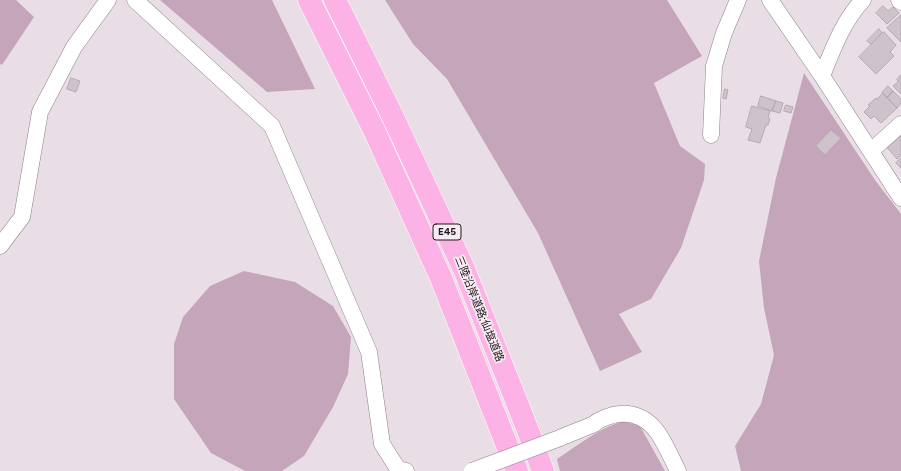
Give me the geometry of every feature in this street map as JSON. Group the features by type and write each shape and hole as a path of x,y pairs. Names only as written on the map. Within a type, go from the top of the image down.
{"highway":[{"name":"E45","path":"309,0 374,130 441,278 517,471"},
{"name":"三陸沿岸道路;仙塩道路","path":"335,0 392,115 464,268 543,471"}],"street":[{"path":"0,246 22,217 40,112 74,47 108,0"},
{"path":"134,0 272,126 369,352 382,444 398,469 406,471"},
{"path":"711,135 714,66 724,33 738,0"},
{"path":"770,0 871,151 898,187"},
{"path":"822,76 837,41 854,10 863,0"},
{"path":"871,151 901,124"},
{"path":"472,471 560,438 594,424 601,419 613,415 627,414 638,416 649,422 658,434 678,471"}],"shaded area":[{"path":"0,0 16,0 34,17 2,65 0,64"},
{"path":"160,0 272,0 315,89 267,92"},
{"path":"385,0 667,0 702,56 654,83 680,146 705,164 704,180 681,248 651,299 619,314 642,352 600,371 538,233 447,79 413,44"},
{"path":"804,73 875,180 901,214 901,471 741,471 735,446 761,404 774,355 764,308 759,261 776,178"},
{"path":"244,271 295,282 333,306 351,337 348,374 333,407 304,456 282,471 245,471 211,453 174,399 174,344 183,317 210,286"},
{"path":"623,421 640,426 665,471 560,471 557,459 605,428"}],"building":[{"path":"883,6 888,11 893,7 899,13 887,24 876,13"},
{"path":"901,15 901,42 887,28"},
{"path":"879,29 882,33 871,44 867,41"},
{"path":"884,32 896,45 890,52 894,56 876,74 859,57"},
{"path":"901,75 901,94 893,86 899,81 897,80"},
{"path":"71,78 80,81 76,92 67,89"},
{"path":"888,86 893,91 887,98 882,93"},
{"path":"725,89 728,90 726,99 723,98"},
{"path":"893,91 901,99 901,103 897,108 887,98"},
{"path":"883,93 897,108 881,123 874,116 871,119 864,112 870,106 868,105"},
{"path":"761,96 776,101 772,111 758,106"},
{"path":"776,101 783,103 780,113 772,111"},
{"path":"786,105 793,107 791,113 784,111"},
{"path":"752,106 770,111 768,118 770,119 768,125 766,125 760,143 748,140 752,129 746,127"},
{"path":"831,130 841,138 825,155 816,146"},
{"path":"901,130 901,155 897,159 885,145"},
{"path":"901,158 901,168 896,163"}]}
